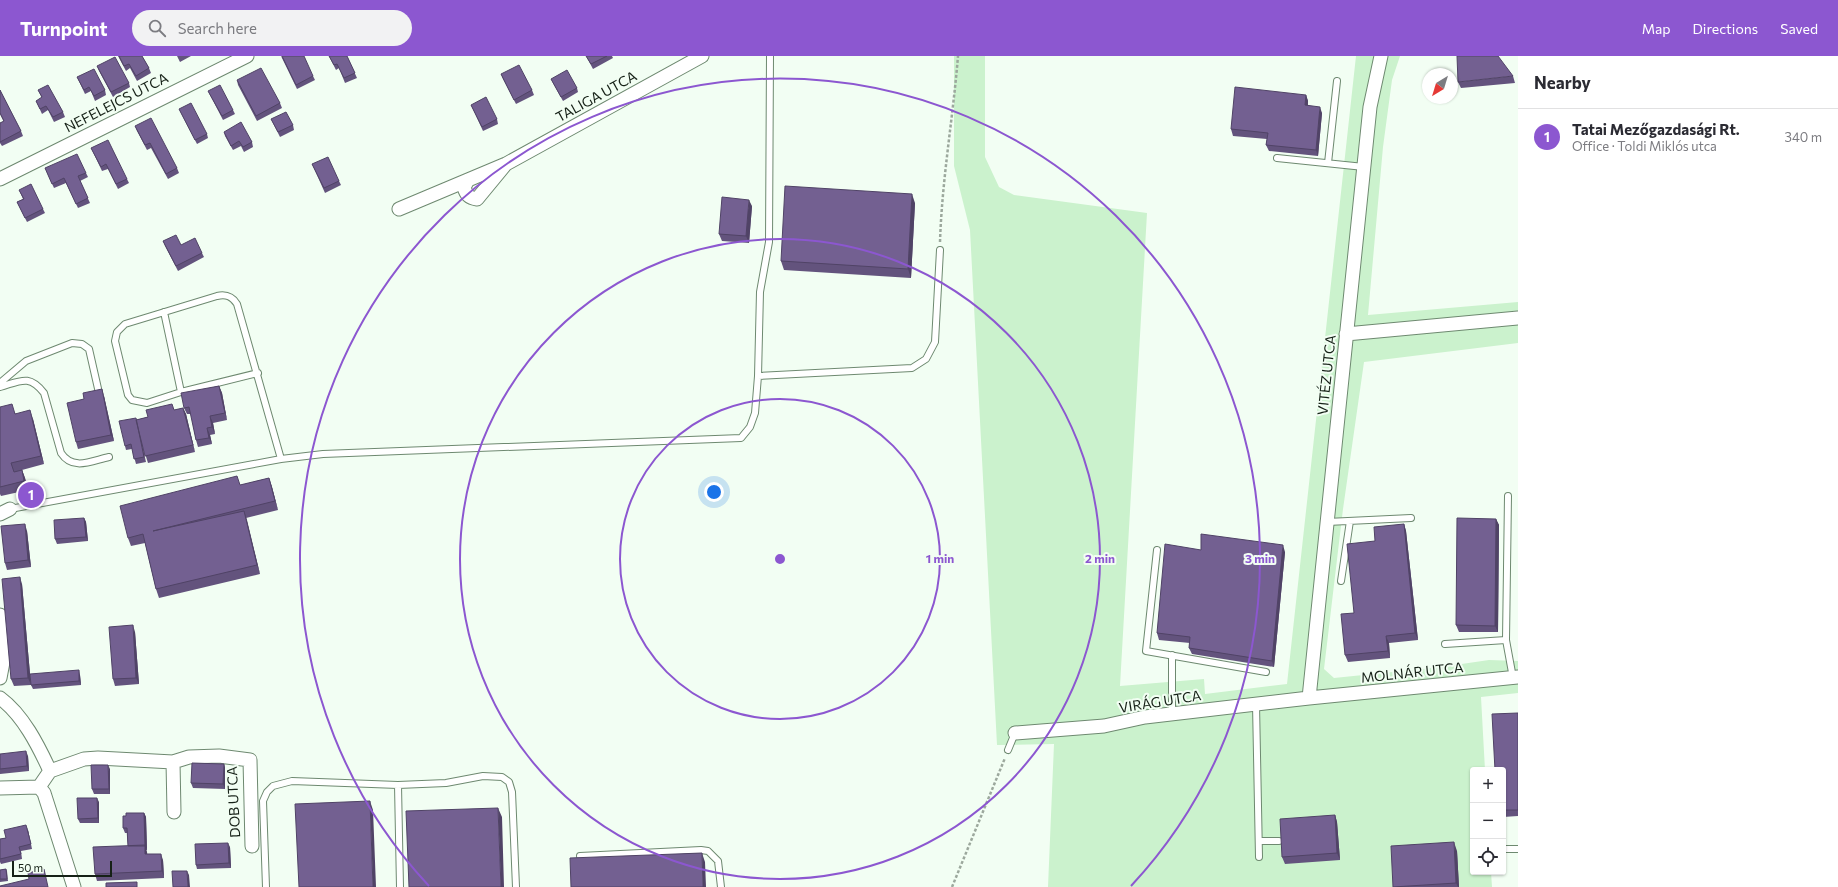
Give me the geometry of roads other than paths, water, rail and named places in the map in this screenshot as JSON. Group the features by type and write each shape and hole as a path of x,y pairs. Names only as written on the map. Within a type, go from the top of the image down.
{"street":[{"name":"NEFELEJCS UTCA","path":"0,179 247,56"},
{"name":"TALIGA UTCA","path":"398,210 506,164 702,56"},
{"name":"VITÉZ UTCA","path":"1309,698 1370,107 1381,56"},
{"name":"TALIGA UTCA","path":"468,180 464,187 466,194 471,198 477,199 506,164"},
{"path":"1346,334 1518,318"},
{"path":"0,614 3,662 0,678"},
{"name":"MOLNÁR UTCA","path":"1309,698 1515,678"},
{"path":"0,698 7,703 21,721 42,753 50,771 39,787"},
{"name":"VIRÁG UTCA","path":"1015,733 1104,726 1145,717 1309,698"},
{"name":"DOB UTCA","path":"50,771 73,762 98,758 173,762 189,756 219,756 250,760 252,846"},
{"path":"173,762 174,812"},
{"path":"0,788 39,787"},
{"path":"39,787 44,794 74,887"}],"lane":[{"path":"5,511 281,459 323,454 740,438 750,427 755,413 758,376 760,292 769,242 770,56"},
{"path":"1328,163 1337,81"},
{"path":"1276,158 1364,167"},
{"path":"758,376 912,368 926,359 935,342 940,250"},
{"path":"258,374 181,392 147,403 132,400 128,395 115,341 117,332 125,324 222,295 234,298 258,374 281,459"},
{"path":"164,312 181,392"},
{"path":"0,383 26,361 72,343 82,344 89,349 99,393"},
{"path":"0,387 25,380 32,381 38,385 44,393 61,452 65,460 72,464 80,464 109,457"},
{"path":"1508,496 1506,640 1515,678"},
{"path":"1327,522 1411,518"},
{"path":"1341,581 1350,521"},
{"path":"1157,550 1146,651 1266,672"},
{"path":"1445,644 1506,640"},
{"path":"1172,656 1172,714"},
{"path":"1256,704 1259,857"},
{"path":"1008,750 1015,733"},
{"path":"266,887 263,801 267,792 273,786 292,781 398,785 446,783 483,776 502,777 509,782 512,792 516,887"},
{"path":"398,785 400,887"},
{"path":"1259,841 1279,841"},
{"path":"1506,850 1518,849"},
{"path":"580,856 701,850 708,852 718,861 721,887"}],"place":[{"name":"Tatai Mezőgazdasági Rt.","path":"31,495"}]}
